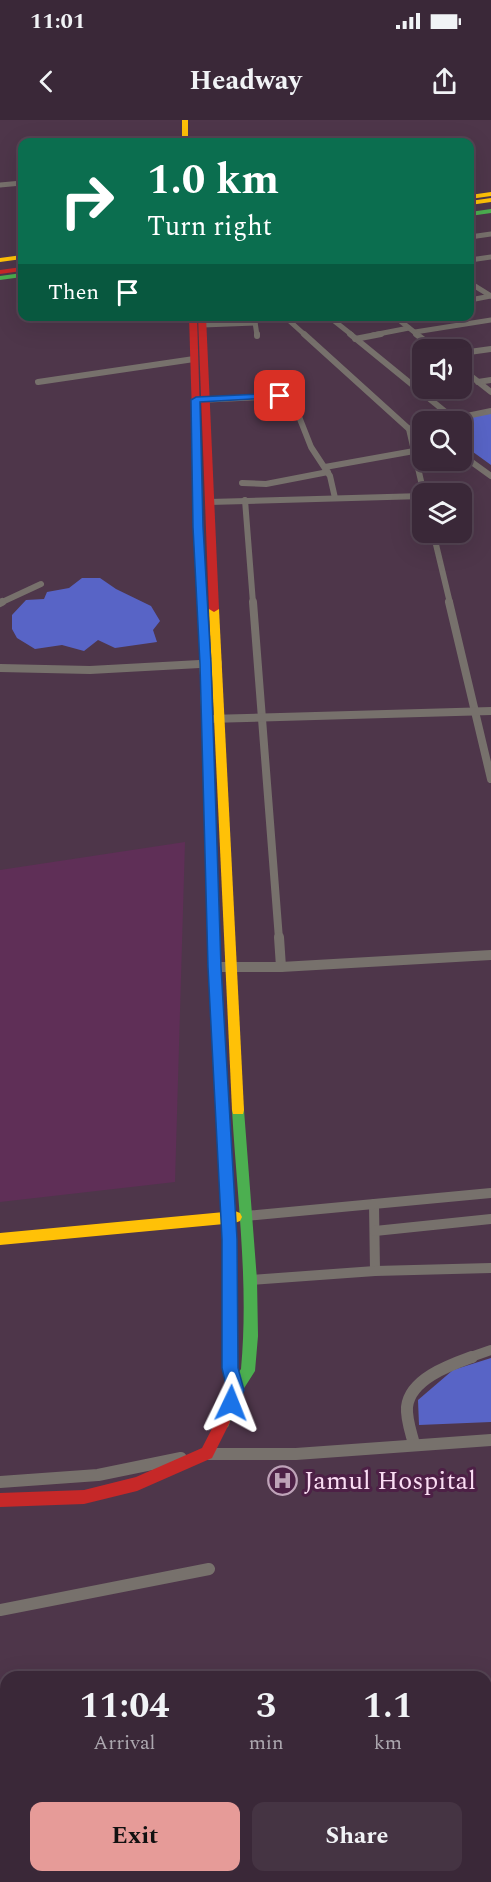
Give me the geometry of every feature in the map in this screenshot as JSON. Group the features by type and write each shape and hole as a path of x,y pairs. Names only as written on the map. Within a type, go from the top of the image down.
{"main road":[{"path":"185,120 186,138"},
{"path":"192,120 193,138"},
{"path":"474,196 491,194"},
{"path":"474,202 491,200"},
{"path":"474,208 491,206"},
{"path":"474,214 491,212"},
{"path":"0,260 18,258"},
{"path":"0,267 18,265"},
{"path":"0,272 18,270"},
{"path":"0,278 18,276"},
{"path":"199,321 194,359 201,399 209,502 212,663 207,719 214,967 229,1218 230,1368 235,1390"},
{"path":"0,1500 84,1497 137,1484 207,1453 226,1417 235,1390 248,1371 251,1336 249,1280 239,1135 221,719 212,663 198,527 201,399 199,321"},
{"path":"0,1239 245,1216"}],"street":[{"path":"0,185 18,183"},
{"path":"474,236 491,234"},
{"path":"474,259 491,257"},
{"path":"474,286 491,296"},
{"path":"474,299 491,296"},
{"path":"415,332 491,320"},
{"path":"255,321 257,336"},
{"path":"290,321 409,429 412,442"},
{"path":"334,321 444,411"},
{"path":"400,321 424,339"},
{"path":"355,339 408,328"},
{"path":"472,352 491,349"},
{"path":"38,382 194,359"},
{"path":"472,377 491,392"},
{"path":"478,382 491,380"},
{"path":"201,399 282,396 297,412 311,447 327,470 335,498"},
{"path":"472,414 491,411"},
{"path":"242,483 266,484 412,451"},
{"path":"472,462 491,476"},
{"path":"209,502 412,495"},
{"path":"245,500 281,967"},
{"path":"436,543 491,779"},
{"path":"0,603 40,584"},
{"path":"0,668 90,670 212,663"},
{"path":"207,719 491,711"},
{"path":"214,967 281,967 491,955"},
{"path":"245,1216 491,1193"},
{"path":"374,1204 375,1271"},
{"path":"375,1231 491,1219"},
{"path":"249,1280 375,1271 491,1268"},
{"path":"414,1444 407,1416 408,1401 415,1392 430,1376 455,1363 491,1350"},
{"path":"0,1482 98,1475 207,1453 296,1454 491,1440"},
{"path":"0,1610 209,1569"}],"shaded area":[{"path":"185,842 175,1182 0,1202 0,870"}],"water":[{"path":"491,413 491,465 472,451 472,416"},
{"path":"82,578 100,578 116,589 151,606 160,621 153,630 157,642 115,648 98,640 84,651 62,645 35,649 17,638 12,629 12,615 26,600 44,599 47,592 69,588"},
{"path":"491,1358 491,1422 419,1425 418,1400 453,1370"}],"traffic: fast":[{"path":"474,213 491,211"},
{"path":"0,278 18,276"},
{"path":"217,1024 229,1218 230,1368 235,1390"},
{"path":"223,1422 235,1390 248,1371 251,1336 250,1280 238,1110"}],"traffic: slow":[{"path":"185,120 185,138"},
{"path":"474,196 491,194"},
{"path":"474,202 491,200"},
{"path":"0,260 18,258"},
{"path":"200,548 217,1024"},
{"path":"214,609 238,1110"},
{"path":"0,1239 235,1217"}],"traffic: jam":[{"path":"0,272 18,270"},
{"path":"193,321 200,548"},
{"path":"202,321 214,609"},
{"path":"0,1500 84,1497 137,1484 207,1453 223,1422"}],"place":[{"name":"Jamul Hospital","path":"283,1481"}],"route":[{"path":"231,1403 235,1390 230,1368 229,1239 214,967 206,664 198,527 196,400 280,396"}]}
